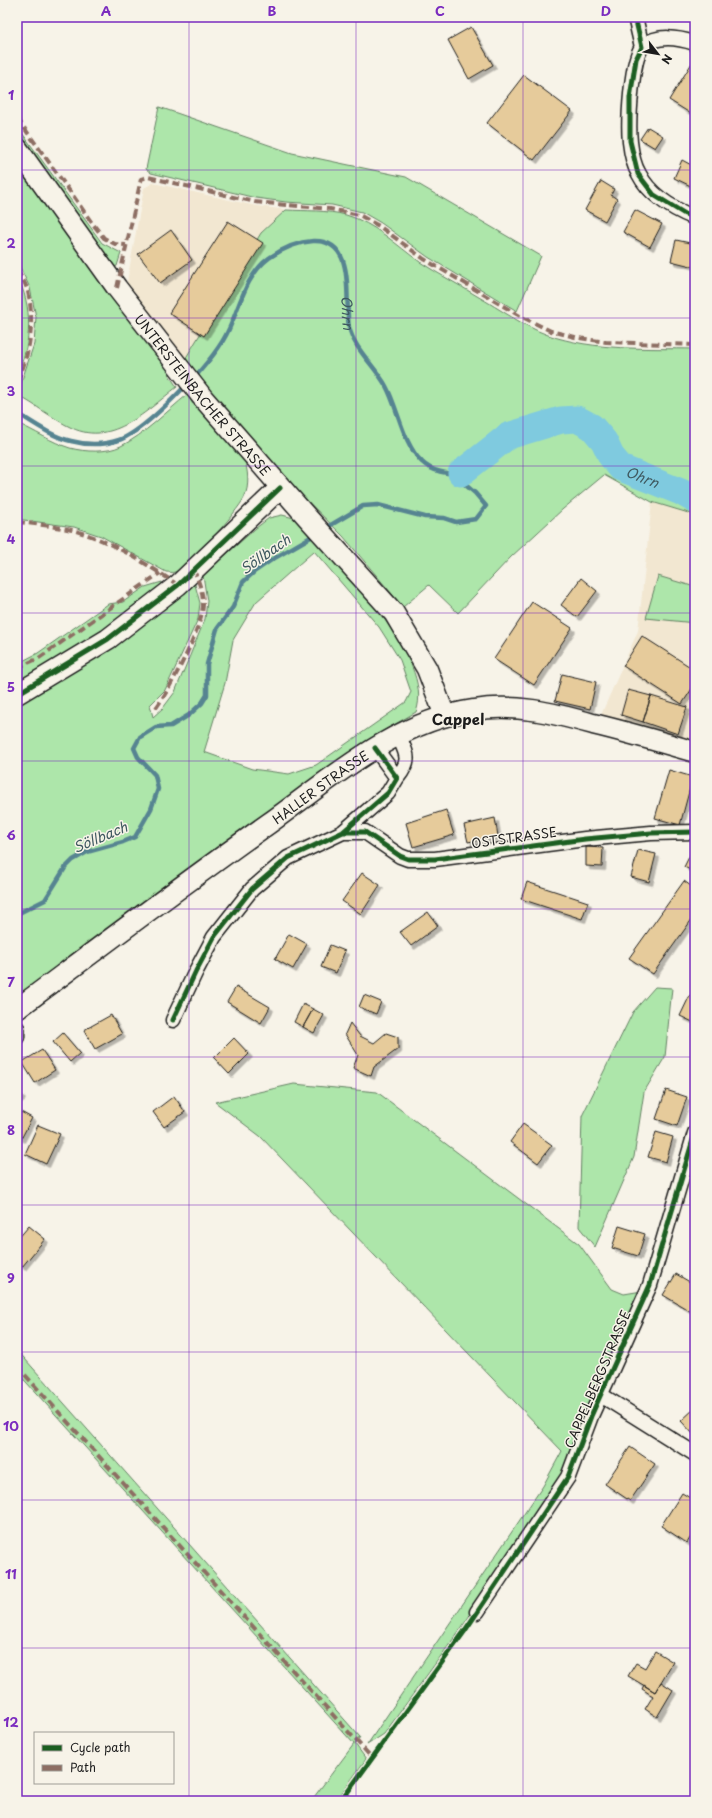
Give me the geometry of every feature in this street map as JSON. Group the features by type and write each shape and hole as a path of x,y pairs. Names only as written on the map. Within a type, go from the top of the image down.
{"main road":[{"name":"UNTERSTEINBACHER STRASSE","path":"17,148 117,288 203,398 280,488 394,613 427,668 445,716"},
{"path":"17,694 108,639 178,584 280,488"},
{"name":"HALLER STRASSE","path":"17,1009 202,871 375,748 398,735 445,716 475,709 513,708 548,712 695,752"}],"street":[{"path":"635,17 642,47"},
{"path":"695,43 679,38 653,39 642,47 636,59 630,98 630,142 638,174 654,195 685,214 695,218"},
{"name":"OSTSTRASSE","path":"173,1020 214,937 252,889 288,858 343,832 388,793 404,769 408,758 398,735"},
{"path":"375,748 397,778"},
{"name":"OSTSTRASSE","path":"343,832 365,832 400,856 408,859 435,859 585,839 651,833 695,832"},
{"path":"17,1028 17,1037"},
{"name":"CAPPELBERGSTRASSE","path":"477,1612 568,1477 590,1416 650,1286 695,1134"},
{"path":"601,1395 695,1454"}],"shaded area":[{"path":"153,183 252,205 286,210 261,233 184,361 126,287 144,188"},
{"path":"652,502 695,515 695,742 601,715 638,631"}],"green space":[{"path":"159,107 292,153 406,177 541,256 517,311 428,257 381,223 362,212 332,205 286,202 256,198 151,173 146,169"},
{"path":"17,126 102,243 121,253 117,266 112,268 17,135"},
{"path":"17,160 173,372 169,375 177,387 142,415 116,429 102,433 87,433 72,428 17,395 34,344 36,317 30,288 17,261"},
{"path":"286,210 339,213 366,223 427,266 521,322 548,335 584,344 621,348 695,349 695,515 652,502 604,475 563,509 511,557 458,613 429,585 403,607 343,536 284,478 184,361 261,233"},
{"path":"17,276 26,300 29,325 26,350 17,374"},
{"path":"187,395 193,404 197,401 244,458 247,468 248,483 246,493 240,505 202,550 182,568 175,572 166,572 101,536 74,527 17,519 17,423 56,443 70,448 89,451 103,451 121,446 138,436"},
{"path":"282,515 294,518 339,564 380,614 398,640 412,666 418,691 416,712 366,741 17,999 17,701 194,581 200,603 198,619 165,690 150,705 153,717 163,708 175,692 205,619 207,601 203,575 269,518","holes":["314,551 379,627 400,660 411,692 406,702 316,765 289,774 252,769 204,752 225,683 233,640 256,602"]},
{"path":"658,576 695,587 695,623 646,618"},
{"path":"162,582 162,587 105,632 17,685 17,664 38,653 108,604 123,602 145,587"},
{"path":"655,987 672,988 665,1057 644,1092 634,1157 595,1247 579,1227 582,1116 633,1012"},
{"path":"294,1084 377,1092 579,1244 612,1289 624,1294 642,1291 563,1475 462,1627 384,1734 367,1745 543,1486 562,1451 260,1136 215,1102"},
{"path":"17,1350 360,1737 355,1744 366,1759 336,1801 311,1801 354,1744 17,1372"}],"building":[{"path":"471,27 493,65 469,79 448,40"},
{"path":"695,58 695,112 693,115 669,100"},
{"path":"524,75 572,111 534,160 487,123"},
{"path":"648,127 663,136 655,148 640,139"},
{"path":"682,160 695,167 695,188 674,178"},
{"path":"601,181 614,189 611,195 617,199 605,221 585,210"},
{"path":"635,210 662,224 650,247 623,232"},
{"path":"228,221 263,243 204,336 169,313"},
{"path":"171,230 192,260 160,283 138,254"},
{"path":"676,240 695,244 695,267 671,261"},
{"path":"581,578 597,591 577,617 561,605"},
{"path":"532,602 572,628 534,685 494,659"},
{"path":"642,636 695,670 695,684 682,704 623,666"},
{"path":"562,674 596,682 590,709 555,701"},
{"path":"628,690 651,696 643,722 621,715"},
{"path":"651,696 687,707 678,734 643,722"},
{"path":"669,770 693,777 680,825 655,818"},
{"path":"446,810 454,835 413,847 406,823"},
{"path":"495,818 498,836 468,842 464,825"},
{"path":"695,845 695,872 684,867"},
{"path":"586,847 603,848 602,867 586,866"},
{"path":"638,850 656,854 649,882 631,877"},
{"path":"362,873 380,885 361,914 342,901"},
{"path":"684,881 695,889 695,915 653,974 629,958"},
{"path":"527,882 588,902 582,919 521,899"},
{"path":"428,912 438,926 411,946 400,932"},
{"path":"289,934 307,944 293,969 275,959"},
{"path":"330,945 345,951 336,973 321,967"},
{"path":"236,987 270,1007 261,1023 227,1002"},
{"path":"364,995 381,1002 376,1014 359,1007"},
{"path":"690,995 695,997 695,1023 680,1016"},
{"path":"303,1004 313,1009 303,1027 294,1022"},
{"path":"313,1009 324,1015 314,1033 303,1027"},
{"path":"111,1015 122,1034 95,1049 84,1030"},
{"path":"350,1023 360,1036 374,1043 386,1033 398,1037 398,1049 374,1067 371,1076 353,1068 358,1055 345,1034"},
{"path":"63,1033 80,1053 70,1062 53,1042"},
{"path":"234,1038 249,1054 229,1074 214,1058"},
{"path":"42,1050 55,1070 35,1083 22,1062"},
{"path":"17,1089 22,1096 17,1100"},
{"path":"666,1090 687,1097 677,1126 656,1119"},
{"path":"174,1096 185,1112 164,1127 153,1112"},
{"path":"21,1112 32,1118 21,1139 17,1136 17,1119"},
{"path":"523,1124 552,1145 538,1163 510,1142"},
{"path":"38,1125 60,1134 46,1164 25,1154"},
{"path":"656,1132 673,1137 666,1162 648,1157"},
{"path":"29,1226 45,1239 22,1267 17,1263 17,1240"},
{"path":"619,1226 645,1234 638,1256 612,1248"},
{"path":"676,1274 695,1285 695,1314 663,1295"},
{"path":"695,1408 695,1436 681,1421"},
{"path":"630,1447 655,1464 630,1501 605,1484"},
{"path":"682,1493 695,1501 695,1530 687,1543 661,1526"},
{"path":"655,1651 673,1662 655,1692 628,1676 636,1663 645,1668"},
{"path":"661,1682 673,1690 657,1717 645,1709 653,1696 642,1689 644,1685 655,1692"}],"waterway":[{"name":"Ohrn","path":"194,378 209,361 222,342 229,329 244,291 261,265 279,252 290,246 301,243 313,241 327,243 337,250 343,260 346,273 349,327 355,343 386,386 410,446 422,462 430,468 445,473 461,473 462,482 475,493 486,506 476,519 456,522 444,518 425,517 378,505 363,506 324,529"},
{"name":"Ohrn","path":"17,413 43,429 64,439 83,443 107,443 119,440 136,431 164,407 187,384"},
{"name":"Ohrn","path":"461,473 508,436 561,420 577,419 592,427 604,441 611,456 621,468 681,492 695,500"},
{"name":"Söllbach","path":"17,914 45,900 65,868 73,860 87,852 135,837 151,809 158,789 155,775 138,757 134,748 140,737 156,727 171,726 189,715 202,703 207,695 207,664 217,629 233,607 243,582 254,572 273,559 316,534"}],"marked path":[{"path":"17,118 104,238 115,244 126,245"},
{"path":"117,288 141,179 148,177 255,202 330,209 359,215 379,226 424,259 520,316 551,331 579,338 606,342 695,345"},
{"path":"17,270 27,289 31,315 28,349 17,382"},
{"path":"17,522 51,526 86,534 127,553 178,585"},
{"path":"156,708 185,657 202,613 202,595 194,570"},
{"path":"17,668 39,658 160,573"},
{"path":"17,1366 372,1758"}],"cycle path":[{"path":"635,17 642,47 636,59 630,98 630,141 638,174 654,195 685,214 695,218"},
{"path":"17,694 108,639 178,585 280,488"},
{"path":"173,1020 214,937 252,889 288,858 343,832 388,793 397,778 375,748"},
{"path":"343,832 365,832 400,856 408,859 435,859 585,839 651,833 695,832"},
{"path":"341,1801 464,1632 568,1477 591,1416 650,1285 695,1133"}],"district":[{"name":"Cappel","path":"458,718"}]}
